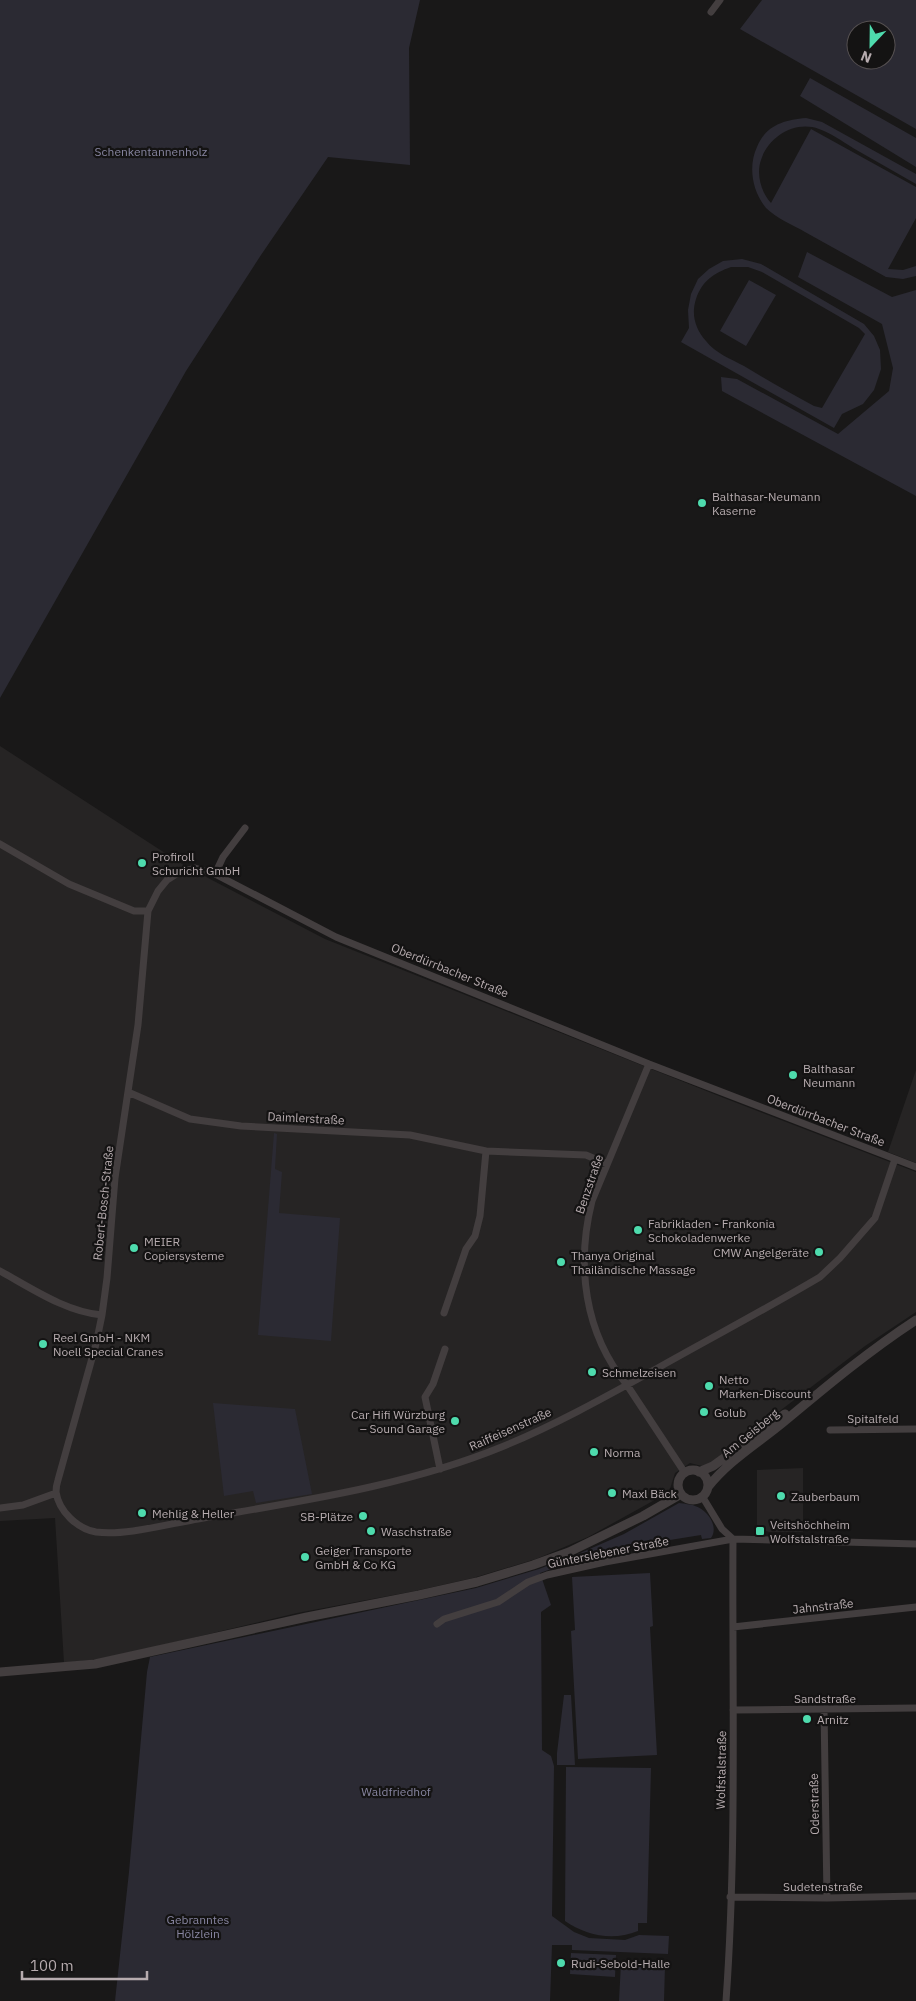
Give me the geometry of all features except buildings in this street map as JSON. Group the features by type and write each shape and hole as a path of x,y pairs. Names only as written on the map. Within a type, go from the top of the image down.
{"street":[{"path":"711,12 720,0"},
{"path":"215,874 223,857 245,828"},
{"path":"0,844 69,884 134,911 148,911"},
{"name":"Oberdürrbacher Straße","path":"148,911 167,880 195,868 215,874 336,936 649,1064 916,1167"},
{"name":"Robert-Bosch-Straße","path":"56,1492 94,1352 102,1315 107,1278 114,1178 138,1025 148,911"},
{"name":"Benzstraße","path":"649,1064 592,1201 588,1218 583,1270 592,1318 614,1366 685,1473"},
{"name":"Daimlerstraße","path":"128,1092 190,1119 241,1126 410,1135 486,1151 586,1155 607,1164"},
{"path":"444,1313 466,1249 475,1236 480,1216 486,1151"},
{"name":"Raiffeisenstraße","path":"56,1492 64,1512 77,1524 95,1532 118,1533 372,1486 440,1469 505,1445 627,1385 820,1277 876,1218 895,1159"},
{"path":"0,1271 63,1304 88,1314 102,1315"},
{"name":"Am Geisberg","path":"699,1472 712,1466 783,1415 809,1399 916,1320"},
{"path":"440,1469 424,1396 432,1384 445,1348"},
{"name":"Am Geisberg","path":"708,1487 718,1474 786,1420 809,1399"},
{"name":"Spitalfeld","path":"830,1430 916,1429"},
{"path":"689,1471 699,1472 705,1477 708,1487 702,1496 692,1500 681,1494 678,1484 685,1473 689,1471"},
{"path":"0,1508 23,1505 56,1492"},
{"path":"0,1672 95,1664 307,1617 419,1596 477,1582 533,1565 605,1535 681,1494"},
{"path":"702,1496 722,1530 733,1539"},
{"name":"Günterslebener Straße","path":"438,1624 444,1618 498,1602 528,1582 547,1575 605,1562 733,1539 916,1544"},
{"name":"Wolfstalstraße","path":"726,2001 734,1710 733,1539"},
{"name":"Jahnstraße","path":"733,1627 916,1607"},
{"name":"Sandstraße","path":"734,1710 916,1708"},
{"name":"Oderstraße","path":"824,1709 827,1898"},
{"name":"Sudetenstraße","path":"730,1897 827,1898 916,1896"}],"shaded area":[{"path":"0,746 185,866 325,939 724,1098 916,1172 916,1312 865,1346 706,1467 690,1463 675,1473 669,1492 588,1537 536,1559 473,1578 415,1591 297,1613 99,1659 64,1663 55,1518 0,1521"},
{"path":"916,1070 916,1163 888,1152"},
{"name":"Zauberbaum","path":"803,1468 803,1532 769,1532 757,1528 757,1470"}],"green space":[{"name":"Schenkentannenholz","path":"0,0 420,0 409,48 410,165 328,157 261,255 186,371 0,698"},
{"path":"762,0 916,0 916,129 740,29"},
{"path":"810,78 916,138 916,167 800,96"},
{"path":"806,118 822,122 916,174 916,184 828,133 810,127 801,127 784,132 776,138 770,144 761,160 759,177 767,199 771,203 811,129 916,187 916,218 888,269 903,270 916,266 916,276 903,279 886,277 770,212 761,201 757,194 752,170 757,147 765,133 777,125 790,120"},
{"path":"807,252 892,297 916,290 916,496 722,391 721,377 737,379 838,434 889,391 893,368 882,324 798,277"},
{"path":"742,259 761,264 864,324 874,336 880,350 881,369 874,390 863,404 842,414 834,428 681,342 689,328 688,310 691,294 698,279 709,269 723,261","holes":["748,267 762,272 859,328 865,334 822,408 814,406 719,352 710,345 699,331 695,321 694,310 696,299 705,283 709,278 725,269"]},
{"path":"749,280 776,295 746,346 720,331"},
{"path":"274,1133 277,1134 275,1169 282,1172 279,1213 340,1218 331,1341 258,1335"},
{"path":"213,1403 295,1409 312,1494 256,1503 253,1491 224,1496"},
{"path":"679,1503 700,1508 708,1515 714,1529 711,1538 702,1539 701,1535 589,1553 590,1561 562,1565 540,1573 551,1605 541,1612 542,1750 551,1756 554,1766 552,1916 574,1932 589,1938 625,1940 639,1935 669,1936 668,1954 572,1950 572,1945 552,1945 550,2001 115,2001 150,1657 476,1588 539,1569 578,1554 624,1534"},
{"path":"650,1573 653,1626 650,1627 657,1755 578,1759 571,1631 575,1630 572,1577"},
{"path":"564,1695 571,1695 575,1765 557,1765"},
{"path":"566,1767 651,1768 647,1923 638,1923 638,1931 619,1936 600,1935 582,1930 565,1921"},
{"path":"571,1953 616,1955 615,1977 570,1974"},
{"path":"621,1963 665,1965 664,2001 619,2001"}],"place":[{"name":"Balthasar-Neumann Kaserne","path":"702,503"},
{"name":"Profiroll Schuricht GmbH","path":"142,863"},
{"name":"Balthasar Neumann","path":"793,1075"},
{"name":"Fabrikladen - Frankonia Schokoladenwerke","path":"638,1230"},
{"name":"MEIER Copiersysteme","path":"134,1248"},
{"name":"CMW Angelgeräte","path":"819,1252"},
{"name":"Thanya Original Thailändische Massage","path":"561,1262"},
{"name":"Reel GmbH - NKM Noell Special Cranes","path":"43,1344"},
{"name":"Schmelzeisen","path":"592,1372"},
{"name":"Netto Marken-Discount","path":"709,1386"},
{"name":"Golub","path":"704,1412"},
{"name":"Car Hifi Würzburg – Sound Garage","path":"455,1421"},
{"name":"Norma","path":"594,1452"},
{"name":"Maxl Bäck","path":"612,1493"},
{"name":"Zauberbaum","path":"781,1496"},
{"name":"Mehlig & Heller","path":"142,1513"},
{"name":"SB-Plätze","path":"363,1516"},
{"name":"Waschstraße","path":"371,1531"},
{"name":"Veitshöchheim Wolfstalstraße","path":"760,1531"},
{"name":"Geiger Transporte GmbH & Co KG","path":"305,1557"},
{"name":"Arnitz","path":"807,1719"},
{"name":"Rudi-Sebold-Halle","path":"561,1963"}],"park label":[{"name":"Waldfriedhof","path":"396,1791"},
{"name":"Gebranntes Hölzlein","path":"198,1926"}]}
